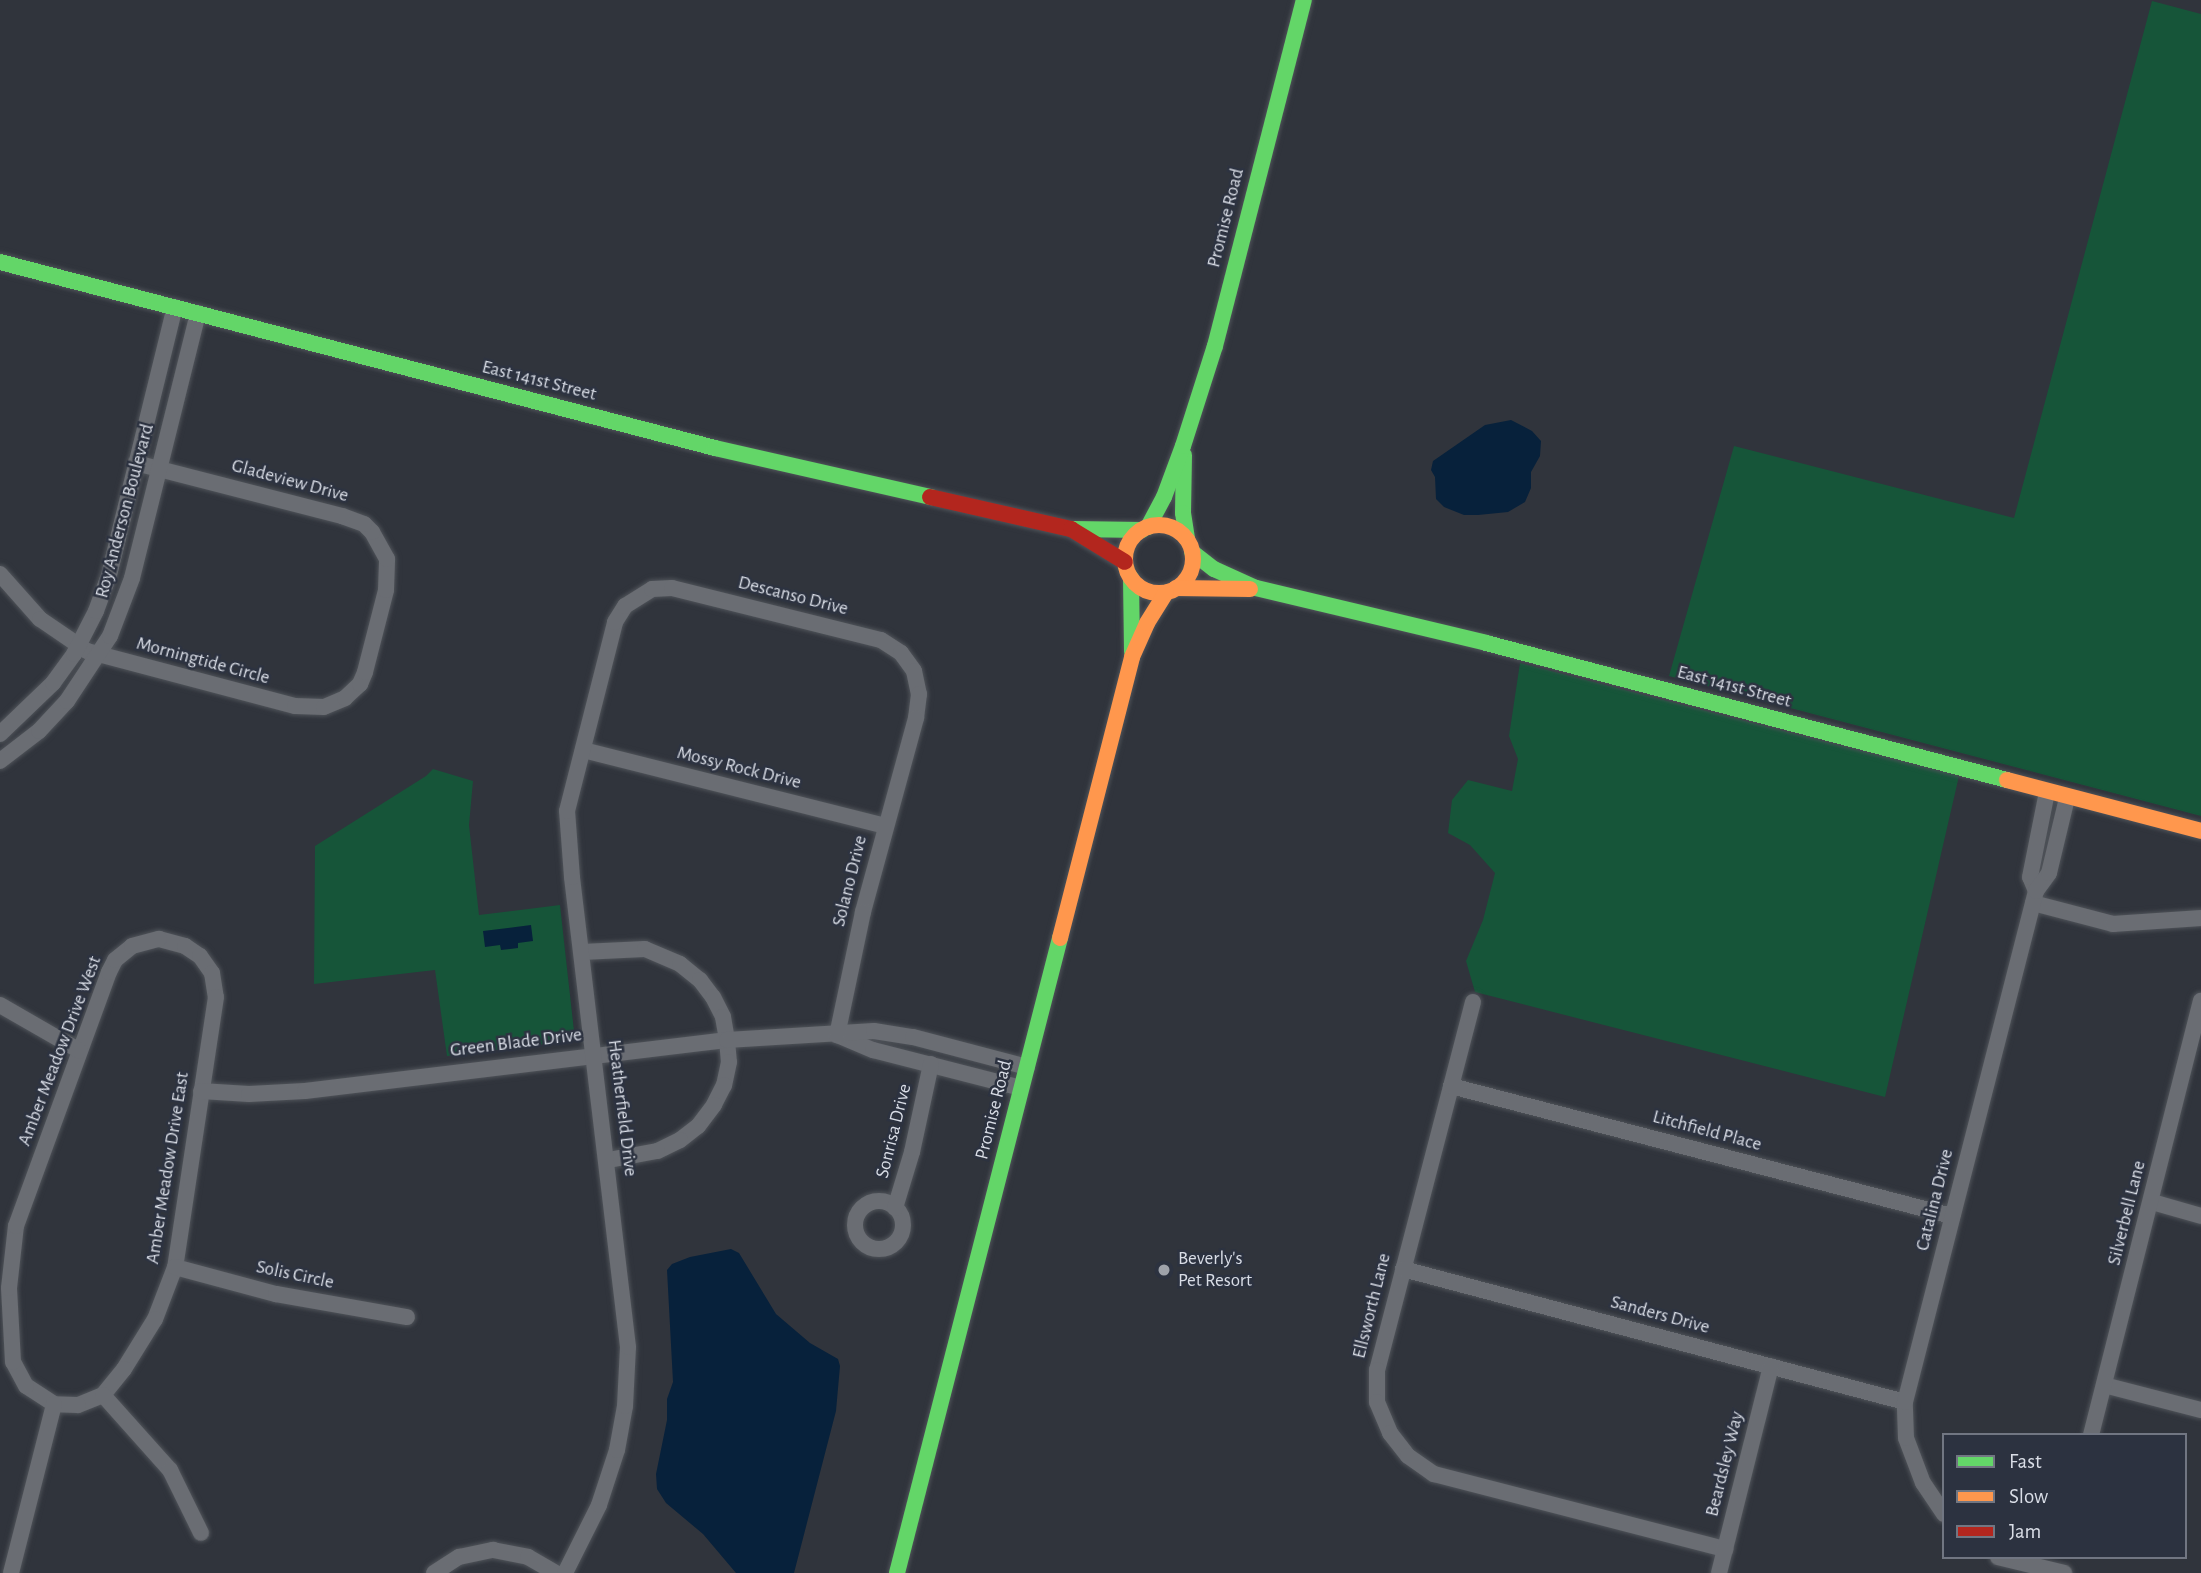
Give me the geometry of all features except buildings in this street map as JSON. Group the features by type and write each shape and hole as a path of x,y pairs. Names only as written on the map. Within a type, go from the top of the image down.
{"street":[{"name":"Promise Road","path":"1145,528 1164,498 1215,346 1304,0"},
{"name":"East 141st Street","path":"0,262 727,450 1071,529 1145,528"},
{"name":"Roy Anderson Boulevard","path":"0,734 53,683 78,646 96,611 108,575 175,307"},
{"name":"Roy Anderson Boulevard","path":"0,761 53,716 100,655 110,636 132,578 198,313"},
{"name":"Promise Road","path":"1183,446 1182,513 1189,546"},
{"name":"Gladeview Drive","path":"136,463 364,524 384,548 389,566 377,627"},
{"path":"1165,526 1189,546 1188,576 1171,590 1147,590 1128,570 1129,543 1145,528 1165,526"},
{"name":"East 141st Street","path":"1071,529 1128,570"},
{"name":"East 141st Street","path":"1189,546 1214,569 1256,588 1486,643 2201,831"},
{"name":"Promise Road","path":"1128,570 1132,657"},
{"name":"Morningtide Circle","path":"0,574 40,619 78,646 100,655 286,704 324,707 345,698 359,684 377,627"},
{"name":"Descanso Drive","path":"610,642 616,618 625,606 642,593 664,587 881,640 893,646 908,661 918,682 918,704 909,738"},
{"name":"East 141st Street","path":"1171,590 1256,588"},
{"name":"Promise Road","path":"897,1573 1132,657 1147,623 1171,590"},
{"name":"Heatherfield Drive","path":"565,1573 599,1505 617,1450 625,1406 627,1321 567,822 610,642"},
{"name":"Solano Drive","path":"837,1035 885,826 909,738"},
{"name":"Mossy Rock Drive","path":"583,750 885,826"},
{"name":"Catalina Drive","path":"2035,897 2030,877 2047,792"},
{"name":"Catalina Drive","path":"1942,1511 1923,1483 1906,1438 1905,1402 2035,897 2049,873 2067,797"},
{"path":"2035,897 2113,923 2200,923"},
{"name":"Amber Meadow Drive West","path":"54,1404 8,1373 8,1224 116,960 141,942 171,941"},
{"name":"Amber Meadow Drive East","path":"103,1395 124,1369 155,1319 175,1267 214,1014 215,986 212,973 200,956 171,941"},
{"path":"582,951 645,949 680,964 700,980 713,997 723,1017 727,1040 729,1062 724,1085 710,1112 698,1126 680,1140 657,1151 608,1160"},
{"name":"Silverbell Lane","path":"2092,1433 2201,1001"},
{"name":"Ellsworth Lane","path":"1473,1002 1377,1370 1377,1402 1390,1433 1408,1456 1434,1474 1725,1549"},
{"path":"0,1004 80,1051"},
{"name":"Green Blade Drive","path":"201,1091 249,1094 294,1092 727,1040 790,1034 837,1035 874,1031 897,1034 1027,1067"},
{"name":"Green Blade Drive","path":"837,1035 864,1047 1021,1088"},
{"name":"Sonrisa Drive","path":"895,1208 912,1152 931,1064"},
{"name":"Litchfield Place","path":"1451,1086 1952,1216"},
{"path":"2152,1202 2201,1216"},
{"name":"Solis Circle","path":"175,1267 276,1294 407,1317"},
{"name":"Sanders Drive","path":"1404,1269 1905,1402"},
{"name":"Beardsley Way","path":"1719,1573 1771,1366"},
{"path":"2104,1385 2201,1410"},
{"path":"11,1573 54,1404 78,1405 103,1395 170,1470 201,1533"},
{"path":"434,1573 458,1557 493,1550 528,1557 556,1573"},
{"path":"2010,1559 2060,1567"}],"green space":[{"path":"2152,1 2201,14 2201,816 1669,676 1734,446 2014,518"},
{"path":"1520,663 1959,776 1885,1097 1475,992 1466,961 1483,920 1495,873 1470,845 1448,833 1452,800 1468,780 1512,791 1518,759 1509,736"},
{"path":"433,769 473,781 469,825 479,915 560,905 574,1031 569,1041 447,1056 435,970 314,984 315,846"}],"water":[{"path":"1511,420 1532,431 1541,441 1540,456 1531,472 1531,488 1525,502 1508,512 1478,515 1464,515 1444,507 1436,499 1435,477 1431,470 1433,461 1485,425"},
{"path":"531,925 533,941 518,943 518,948 501,950 500,945 485,947 483,931"},
{"path":"731,1249 739,1253 776,1314 810,1343 838,1359 840,1366 836,1411 794,1573 736,1573 703,1534 666,1503 657,1489 656,1474 667,1420 667,1399 673,1382 667,1270 672,1264 690,1257"}],"traffic: fast":[{"path":"1148,527 1164,497 1183,446 1215,346 1304,0"},
{"path":"0,262 715,448 930,497"},
{"path":"1184,455 1183,513 1187,539"},
{"path":"1073,529 1142,530"},
{"path":"1192,552 1214,569 1256,588 1486,643 2007,780"},
{"path":"1131,578 1132,652"},
{"path":"897,1573 1060,938"}],"traffic: slow":[{"path":"1159,525 1172,528 1183,535 1190,546 1193,559 1190,572 1183,583 1172,590 1159,593 1146,590 1135,583 1128,572 1125,559 1128,546 1135,535 1146,528 1159,525"},
{"path":"1176,588 1250,589"},
{"path":"1060,938 1132,657 1147,623 1166,592"},
{"path":"2007,780 2201,831"}],"traffic: jam":[{"path":"930,497 1071,529 1125,562"}],"place":[{"name":"Beverly's Pet Resort","path":"1164,1270"}]}
